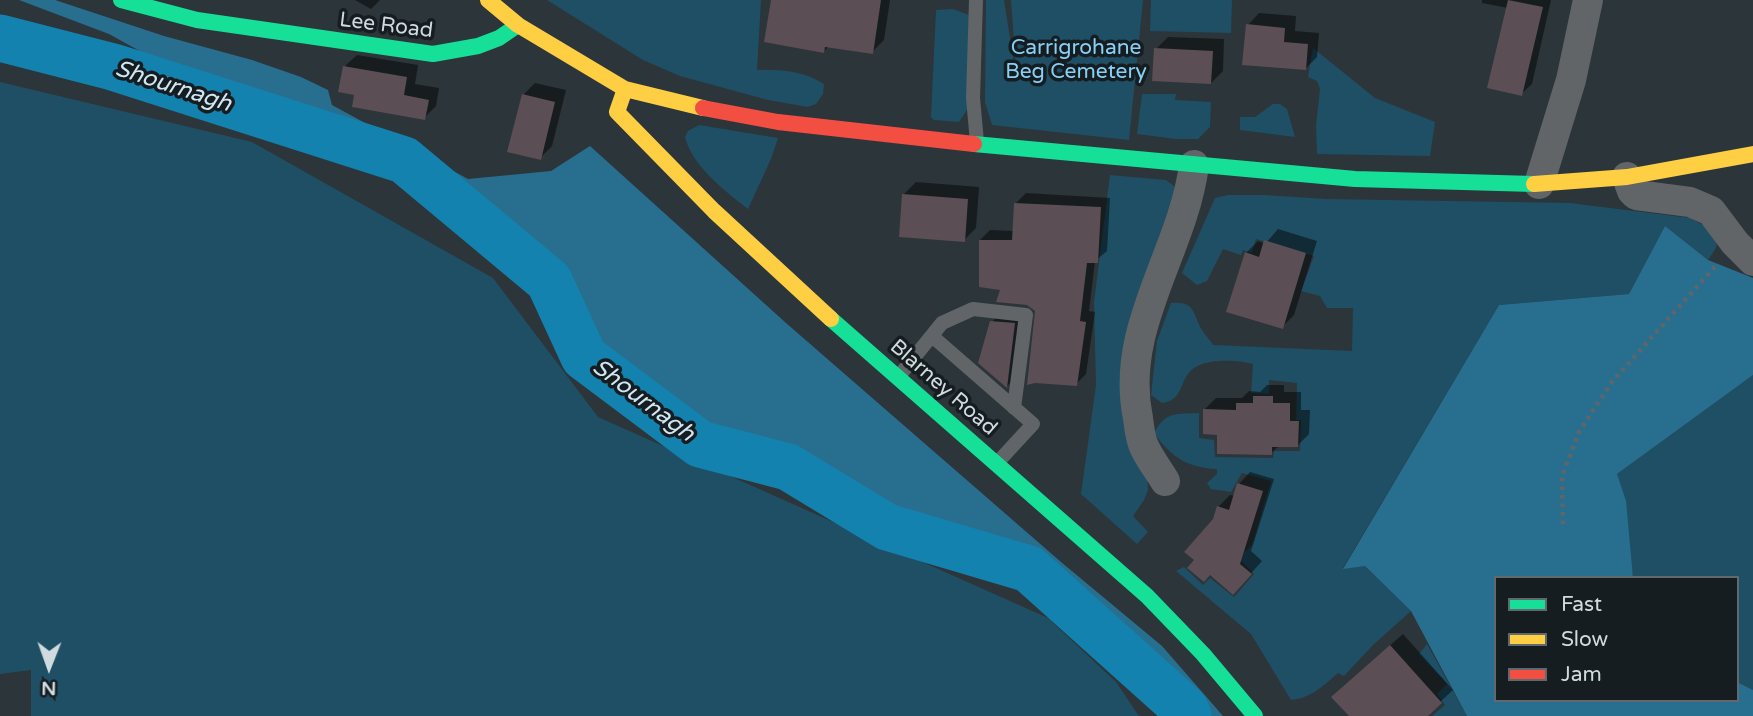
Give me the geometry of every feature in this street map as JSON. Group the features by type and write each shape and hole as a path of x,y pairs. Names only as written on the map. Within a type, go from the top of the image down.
{"main road":[{"name":"Lee Road","path":"121,0 197,20 433,54 462,52 502,38 518,25"},
{"path":"488,0 518,25 625,89 778,122 977,144 1355,179 1539,184 1627,177 1753,153"},
{"name":"Blarney Road","path":"625,89 617,112 667,167 742,239 1155,602 1225,676 1255,716"}],"street":[{"path":"1539,184 1571,79 1587,0"},
{"path":"1165,481 1143,444 1135,406 1135,365 1142,327 1189,199 1194,164"},
{"path":"1627,177 1636,195 1690,202 1711,211 1744,252"}],"lane":[{"path":"976,0 973,98 977,144"},
{"path":"898,377 942,323 973,309 1026,315 1014,408"},
{"path":"932,336 1033,424 997,463"}],"path":[{"path":"1563,524 1562,476 1579,432 1611,383 1683,305 1744,252"}],"green space":[{"path":"547,0 761,0 757,70 808,76 824,84 823,94 816,104 808,107 768,100 680,76 643,60"},
{"name":"Carrigrohane Beg Cemetery","path":"986,0 1004,0 1017,82 1011,0 1143,0 1129,140 992,125 985,102"},
{"path":"1151,0 1232,0 1231,33 1150,31"},
{"path":"953,9 969,15 967,110 959,122 934,120 931,117 936,10"},
{"path":"1313,48 1375,98 1435,122 1430,156 1317,154 1316,126 1320,89 1317,81 1308,77"},
{"path":"0,82 252,142 493,278 598,417 1048,618 1116,682 1139,716 31,716 31,670 0,674"},
{"path":"1142,94 1176,94 1175,100 1211,102 1210,127 1198,139 1137,134"},
{"path":"1273,104 1280,104 1287,109 1295,137 1240,130 1240,117 1255,117"},
{"path":"699,125 778,138 748,209 710,177 689,148 685,137 688,131"},
{"path":"1110,175 1166,180 1178,189 1138,308 1148,490 1133,516 1148,532 1137,544 1081,494 1096,385 1094,302"},
{"path":"1228,195 1570,203 1690,218 1703,225 1717,241 1708,260 1665,226 1629,294 1499,305 1343,568 1365,566 1411,611 1344,676 1338,673 1311,694 1291,700 1251,634 1176,571 1184,567 1203,585 1210,578 1234,597 1254,574 1238,558 1252,545 1271,481 1242,473 1231,492 1211,489 1207,483 1217,474 1217,469 1181,460 1167,449 1154,433 1167,417 1199,413 1199,438 1214,440 1215,457 1273,458 1274,451 1300,451 1301,420 1296,420 1297,383 1269,380 1269,394 1251,393 1253,364 1219,361 1194,368 1177,395 1162,403 1151,395 1157,341 1171,303 1179,303 1192,309 1213,345 1352,351 1353,308 1327,308 1320,296 1301,291 1314,256 1256,239 1252,253 1243,250 1241,255 1223,249 1207,281 1197,285 1182,273 1215,198"},
{"path":"1753,375 1753,690 1739,683 1739,576 1633,576 1617,474"},
{"path":"1427,644 1467,716 1432,716 1445,705 1437,694 1447,684 1419,654"}],"shaded area":[{"path":"19,0 55,0 301,77 328,90 332,105 468,179 551,171 590,146 786,323 1162,646 1223,716 1199,716 1197,711 1132,651 1037,567 933,525 838,481 771,445 706,432 591,352 554,279 483,211 406,157 165,65 109,34"},
{"path":"1665,226 1708,260 1753,278 1753,375 1617,474 1626,501 1633,576 1494,576 1494,702 1739,702 1739,683 1753,690 1753,716 1467,716 1411,611 1365,566 1343,569 1499,305 1629,294"}],"building":[{"path":"771,0 881,0 873,54 825,47 824,53 764,42"},
{"path":"1508,0 1543,7 1522,96 1487,88"},
{"path":"1246,24 1285,28 1284,42 1308,44 1306,70 1242,65"},
{"path":"1154,48 1213,51 1211,84 1152,81"},
{"path":"343,66 407,77 404,95 429,100 425,120 352,107 354,95 338,92"},
{"path":"522,94 555,102 541,160 507,152"},
{"path":"902,194 968,199 965,242 899,237"},
{"path":"1014,203 1101,207 1098,263 1087,263 1080,321 1086,322 1077,386 1035,383 1027,385 1035,311 1027,305 996,302 1000,290 979,287 979,240 1012,240"},
{"path":"1264,240 1306,253 1283,329 1226,312 1245,252 1259,257"},
{"path":"990,321 1015,323 1007,388 978,363"},
{"path":"1253,396 1273,396 1273,403 1290,403 1290,421 1299,421 1298,447 1272,447 1272,455 1217,454 1217,435 1203,434 1203,409 1236,410 1236,403 1253,403"},
{"path":"1237,483 1263,491 1240,564 1252,574 1233,595 1210,575 1204,582 1187,568 1194,560 1184,552 1213,519 1217,506 1229,510"},
{"path":"1390,645 1442,703 1428,716 1349,716 1331,697"}],"waterway":[{"name":"Shournagh","path":"0,38 113,67 404,160 549,281 584,357 700,444 788,467 887,527 1029,569 1185,709 1188,716"}],"traffic: fast":[{"path":"121,0 197,20 433,54 478,46 499,38 518,25"},
{"path":"974,144 1355,179 1534,184"},
{"path":"831,319 1147,596 1203,654 1255,716"}],"traffic: slow":[{"path":"488,0 518,25 625,89 703,108"},
{"path":"625,89 617,112 714,211 831,319"},
{"path":"1534,184 1627,177 1753,154"}],"traffic: jam":[{"path":"703,108 778,122 974,144"}]}
